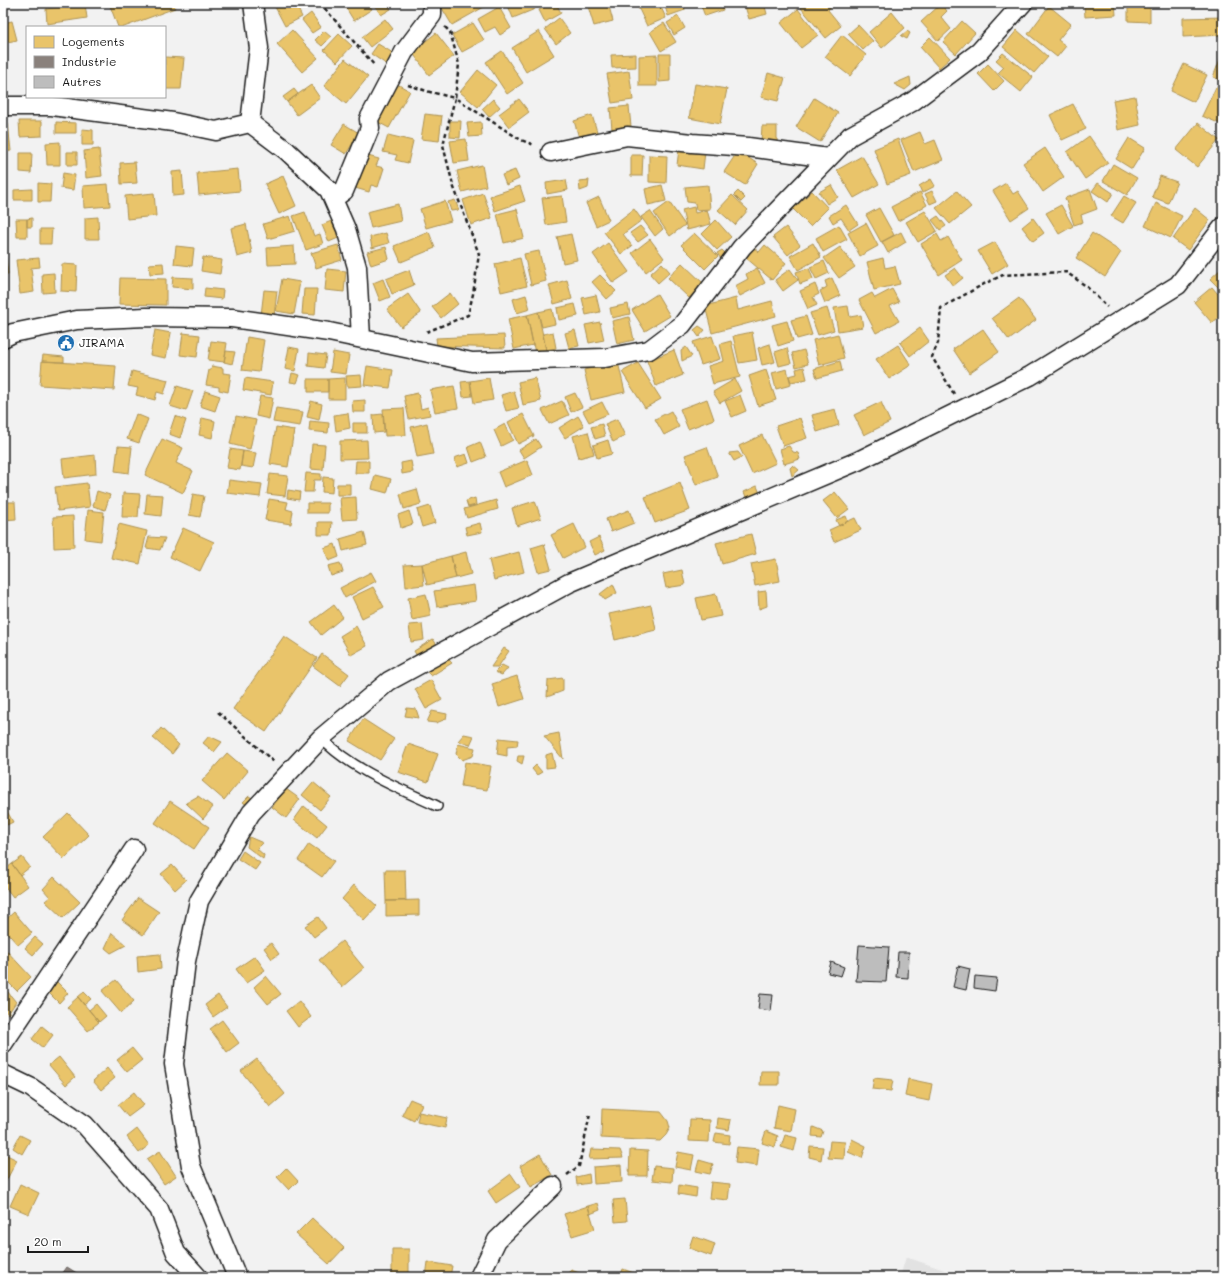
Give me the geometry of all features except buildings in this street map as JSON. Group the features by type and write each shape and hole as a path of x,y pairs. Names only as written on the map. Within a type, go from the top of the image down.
{"street":[{"path":"250,122 259,48 253,3"},
{"path":"3,338 13,333 77,320 146,317 232,318 361,338 472,362 605,358 649,350 682,325 742,246 850,136 912,102 979,52 1023,3"},
{"path":"333,199 344,191 370,128 369,119 404,52 432,9"},
{"path":"8,104 52,106 173,122 216,131 250,122"},
{"path":"250,122 288,151 329,190 346,229 357,267 361,338"},
{"path":"551,152 627,136 748,147 828,158"},
{"path":"237,1277 191,1166 174,1064 186,962 199,901 251,813 321,738 389,681 569,583 858,461 1030,376 1178,285 1223,227"},
{"path":"3,1044 134,849"},
{"path":"3,1074 30,1087 86,1125 159,1209 176,1253 198,1277"},
{"path":"479,1277 497,1240 553,1186"}],"lane":[{"path":"321,738 332,750 384,781 437,806"}],"path":[{"path":"320,3 381,72 391,78 430,92 455,98 521,140 551,152"},
{"path":"409,348 426,331 468,315 479,254 453,185 443,145 455,98 459,64 450,32 432,9"},
{"path":"962,409 932,357 938,344 941,308 1003,275 1066,272 1086,286 1120,320"},
{"path":"218,712 288,774"},
{"path":"553,1186 579,1166 590,1114"}],"shaded area":[{"path":"906,1257 965,1277 900,1277"}],"place":[{"name":"JIRAMA","path":"66,343"}]}
